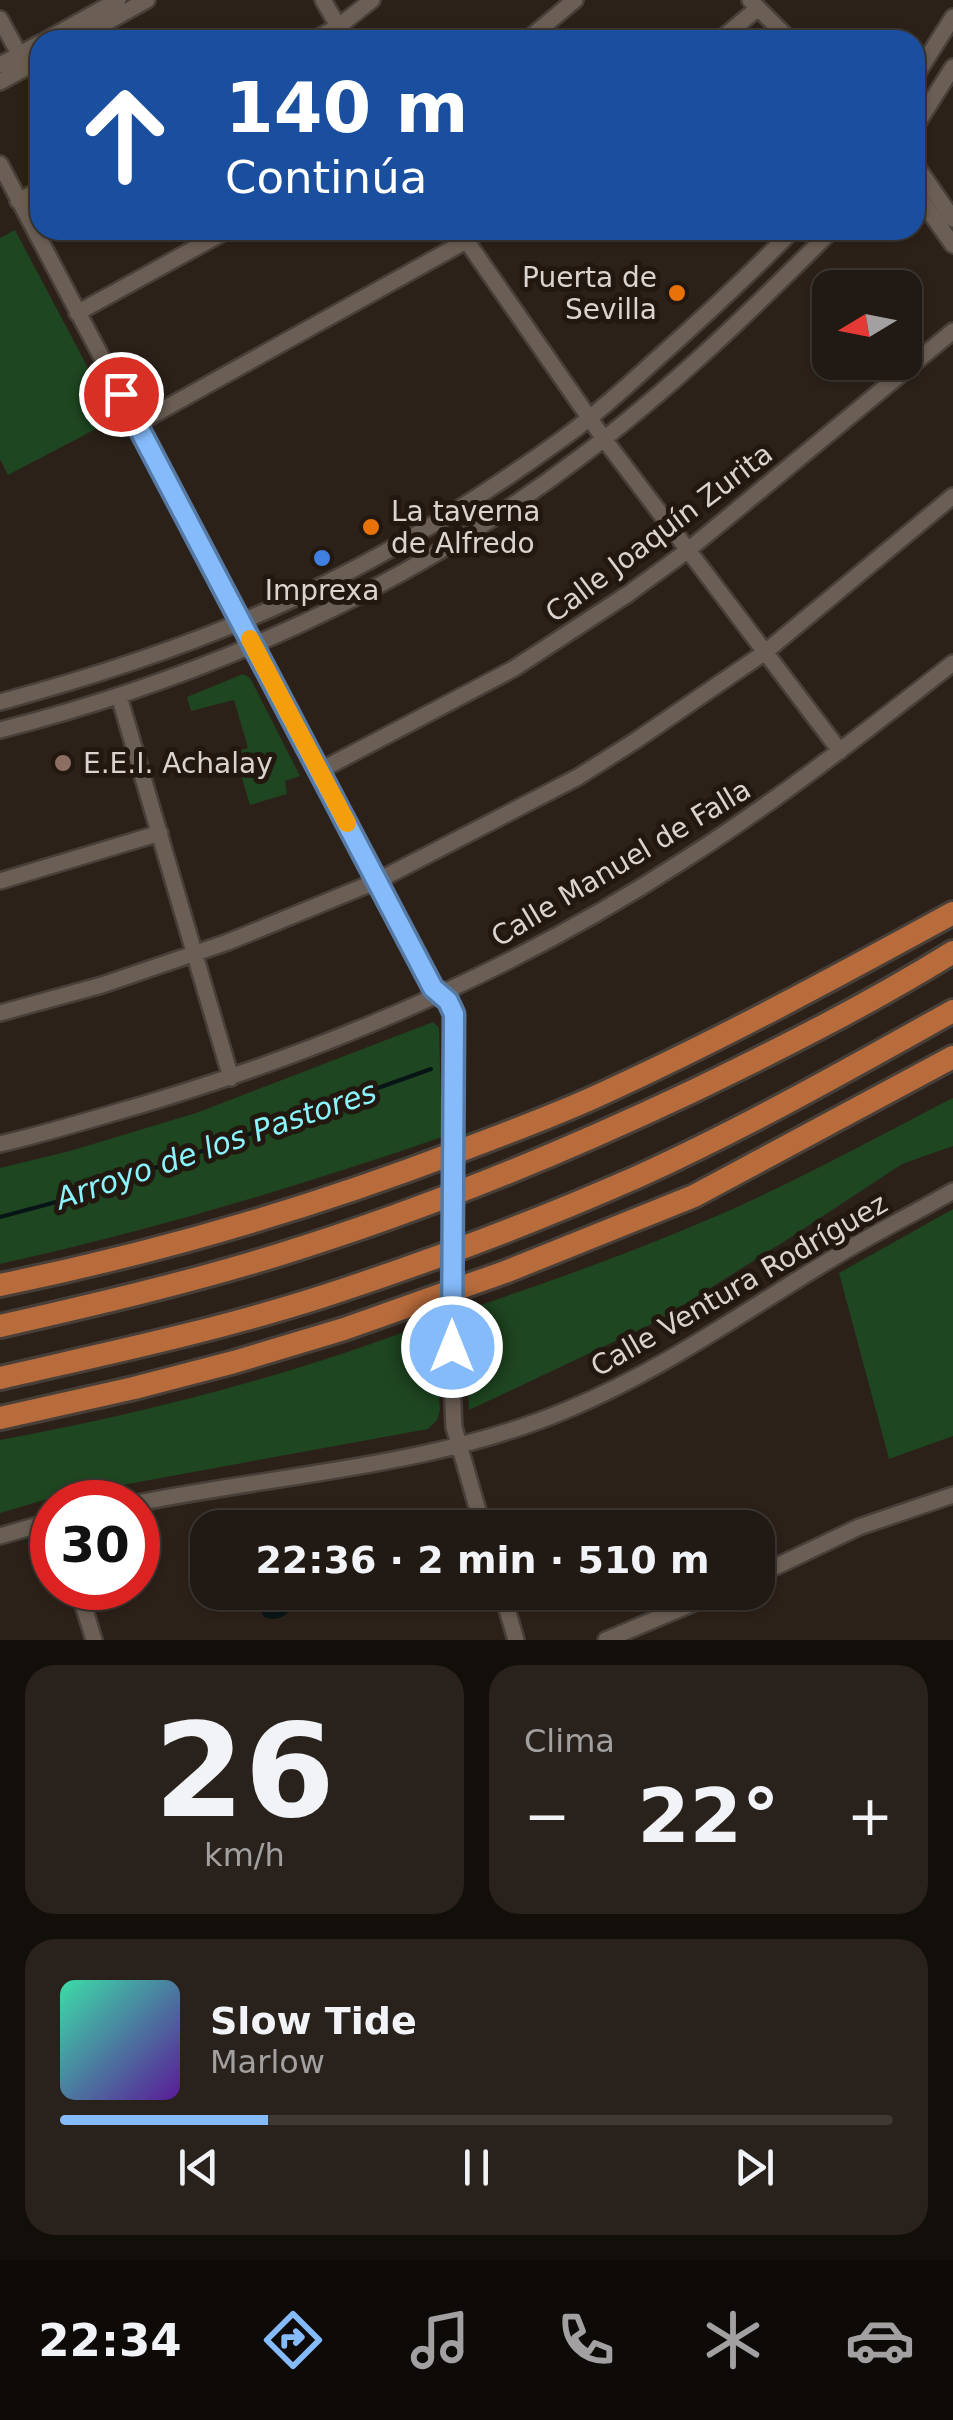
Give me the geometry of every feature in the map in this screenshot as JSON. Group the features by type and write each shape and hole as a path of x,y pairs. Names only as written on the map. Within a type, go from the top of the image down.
{"highway":[{"path":"848,970 953,897"},
{"path":"0,1285 108,1262 256,1222 425,1164 596,1096 953,913"},
{"path":"0,1326 126,1298 278,1255 480,1185 611,1130 774,1052 953,952"},
{"path":"0,1378 307,1301 521,1224 637,1177 794,1100 953,1012"},
{"path":"694,1196 953,1058"},
{"path":"0,1418 234,1362 344,1329 505,1272 738,1182 953,1075"}],"street":[{"path":"64,30 118,0"},
{"path":"93,30 146,0"},
{"path":"323,0 340,30"},
{"path":"345,30 372,0"},
{"path":"539,30 575,0"},
{"path":"729,30 754,4 780,30"},
{"path":"925,61 953,17"},
{"path":"0,19 20,54"},
{"path":"0,65 30,49"},
{"path":"0,82 30,66"},
{"path":"925,111 953,67"},
{"path":"0,164 30,224"},
{"path":"925,178 953,219"},
{"path":"18,201 30,195"},
{"path":"925,205 953,245"},
{"path":"39,240 433,988 452,1007 454,1427 478,1510"},
{"path":"77,312 210,240"},
{"path":"136,424 454,240"},
{"path":"466,240 604,439 840,752"},
{"path":"0,702 208,636 274,608 421,531 562,439 614,398 783,240"},
{"path":"0,730 164,682 254,646 372,588 502,514 604,439 725,334 822,240"},
{"name":"Calle Joaquín Zurita","path":"320,771 513,669 583,625 687,550 953,331"},
{"path":"0,1013 196,954 377,881 578,777 764,653 953,496"},
{"name":"Calle Manuel de Falla","path":"0,1144 231,1078 330,1042 527,951 680,863 840,752 953,663"},
{"path":"119,696 231,1078"},
{"path":"0,881 160,833"},
{"name":"Calle Ventura Rodríguez","path":"160,1498 459,1446 568,1410 706,1338 834,1257 953,1192"},
{"path":"775,1567 858,1527 953,1495"},
{"path":"0,1536 30,1528"},
{"path":"85,1610 94,1640"},
{"path":"507,1610 516,1640"},
{"path":"606,1640 677,1610"}],"green space":[{"path":"15,230 115,419 8,475 0,459 0,238"},
{"path":"243,674 250,678 300,776 285,781 287,794 250,805 234,752 248,748 234,700 191,711 187,697"},
{"path":"433,1022 439,1028 442,1137 223,1207 0,1264 0,1168 196,1113"},
{"path":"953,1098 953,1146 902,1164 658,1321 469,1410 466,1356 472,1308 707,1220"},
{"path":"953,1209 953,1436 889,1459 839,1273"},
{"path":"441,1318 437,1363 440,1410 428,1429 149,1480 30,1480 30,1504 0,1513 0,1440 223,1390"}],"shaded area":[{"path":"260,1610 290,1610 276,1619 264,1617"}],"waterway":[{"name":"Arroyo de los Pastores","path":"0,1217 71,1198 431,1069"}],"slow traffic":[{"path":"250,639 347,823"}],"place":[{"name":"Puerta de Sevilla","path":"677,293"},
{"name":"La taverna de Alfredo","path":"371,527"},
{"name":"Imprexa","path":"322,558"},
{"name":"E.E.I. Achalay","path":"63,763"}],"route":[{"path":"121,394 433,988 452,1007 452,1347"}]}
